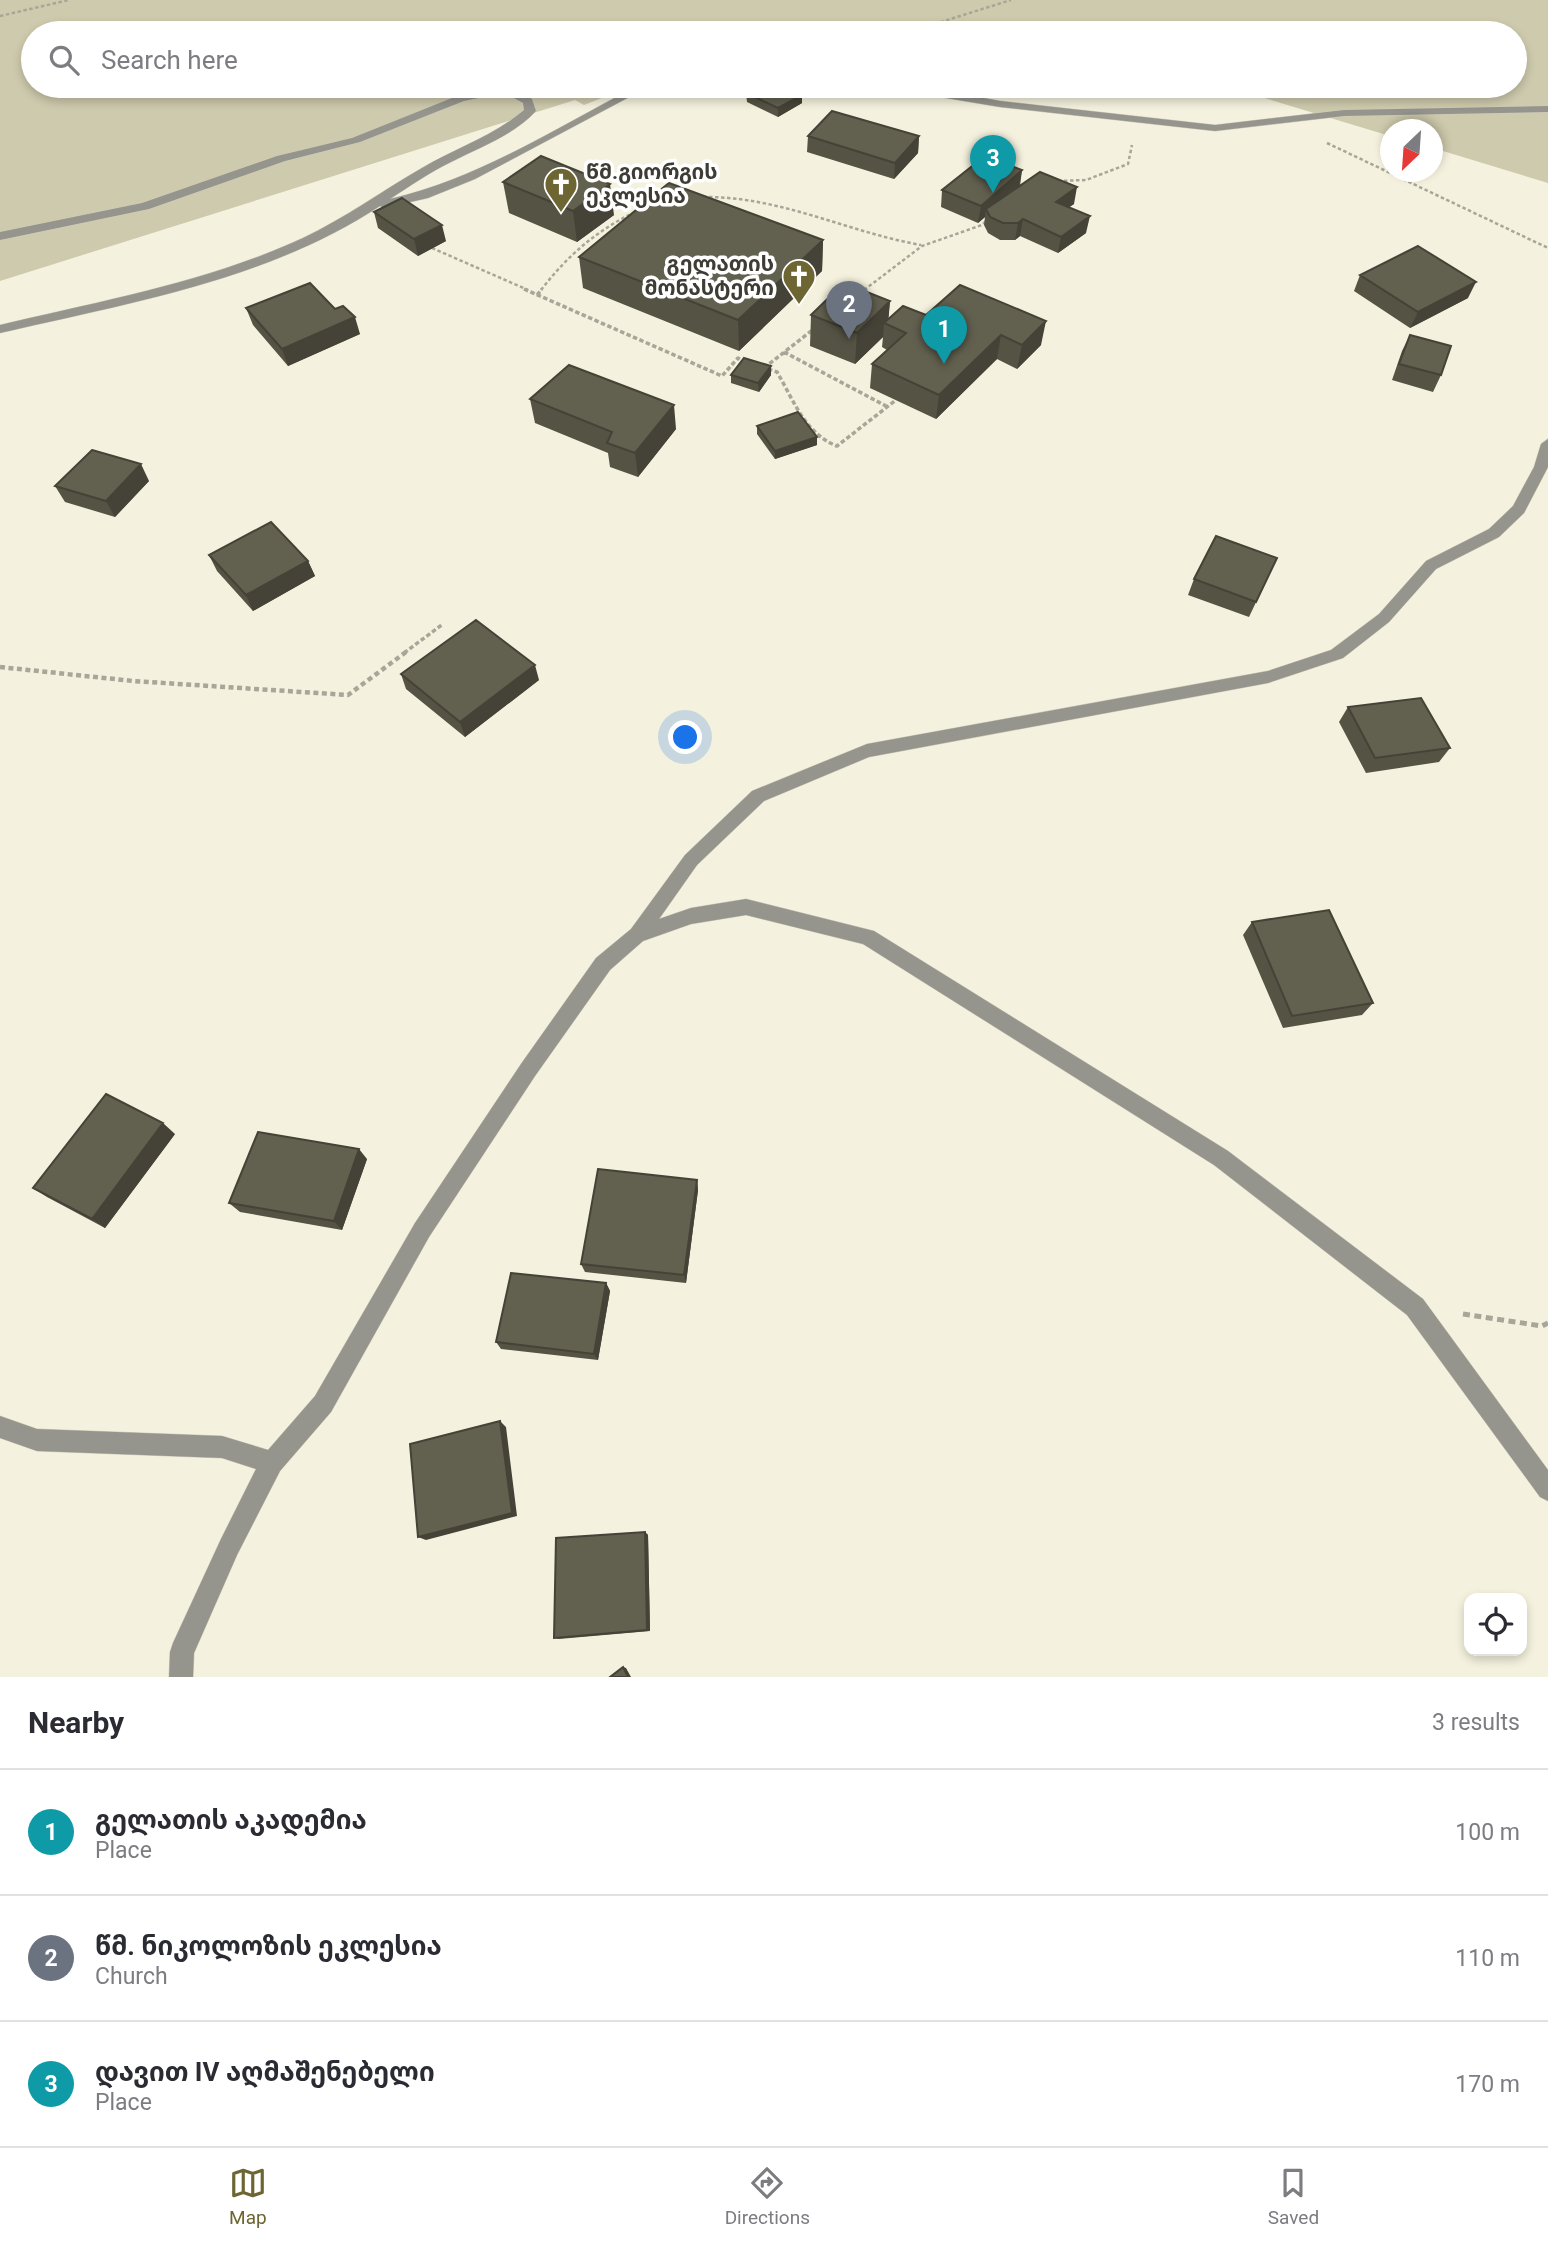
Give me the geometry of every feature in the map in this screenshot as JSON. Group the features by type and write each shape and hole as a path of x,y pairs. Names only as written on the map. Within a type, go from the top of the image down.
{"street":[{"path":"0,236 145,206 281,158 356,140 466,98"},
{"path":"0,329 183,284 286,249 343,224 432,166 514,126 530,111 528,101 522,98"},
{"path":"371,208 424,195 471,177 621,98"},
{"path":"964,98 1137,121 1215,128 1356,113 1548,109"},
{"path":"181,1677 182,1652 229,1547 272,1462 323,1404 422,1230 528,1070 603,964 637,935 691,860 758,796 867,751 1268,677 1337,654 1384,618 1431,565 1494,533 1519,509 1541,467 1548,444"},
{"path":"637,935 691,916 746,907 868,937 1221,1158 1415,1307 1548,1489"},
{"path":"0,1427 37,1440 222,1447 272,1462"}],"path":[{"path":"0,16 69,0"},
{"path":"944,21 1011,0"},
{"path":"1279,120 1548,248"},
{"path":"1046,182 1086,180 1128,163 1137,121"},
{"path":"691,198 731,195 781,204 872,235 922,246"},
{"path":"537,295 563,260 620,218 642,209"},
{"path":"858,295 922,246 982,225 992,215"},
{"path":"432,248 722,376 738,358 751,363"},
{"path":"816,328 764,368 777,372 810,426 827,444 837,446 896,400"},
{"path":"784,352 886,407"},
{"path":"0,667 133,681 348,695 443,624"},
{"path":"1415,1307 1542,1326 1548,1323"}],"shaded area":[{"path":"0,0 1548,0 1548,183 1443,151 1443,119 1380,119 1380,133 1265,98 1527,98 1527,21 21,21 21,98 602,98 584,105 575,100 0,281"}],"building":[{"path":"757,98 796,98 778,108"},
{"path":"832,111 919,136 895,163 808,136"},
{"path":"541,156 610,184 573,211 503,182"},
{"path":"985,156 1022,170 981,206 942,190"},
{"path":"1040,172 1077,187 1056,202 1090,216 1061,237 1023,219 1018,223 1003,223 990,217 986,209"},
{"path":"669,183 823,240 738,320 579,257"},
{"path":"402,198 442,225 414,239 374,212"},
{"path":"1418,246 1476,282 1418,312 1360,275"},
{"path":"310,283 335,309 343,306 355,317 282,349 246,308"},
{"path":"844,283 890,301 857,333 811,315"},
{"path":"960,285 1046,321 1022,345 1001,335 939,395 872,364 906,333 884,323 903,306 926,315"},
{"path":"1410,335 1451,346 1441,375 1399,364"},
{"path":"744,358 771,366 758,383 731,375"},
{"path":"569,365 674,405 635,453 607,443 612,432 530,399"},
{"path":"798,412 817,437 775,451 757,426"},
{"path":"92,450 141,464 106,501 55,486"},
{"path":"271,522 308,561 246,595 209,555"},
{"path":"1216,536 1277,558 1256,602 1194,579"},
{"path":"476,620 535,665 460,722 401,674"},
{"path":"1421,698 1450,748 1375,758 1348,707"},
{"path":"1329,910 1373,1003 1292,1016 1252,922"},
{"path":"106,1094 163,1123 92,1219 33,1188"},
{"path":"258,1132 359,1149 334,1221 229,1203"},
{"path":"598,1169 697,1180 684,1275 581,1264"},
{"path":"511,1273 606,1283 594,1354 496,1342"},
{"path":"500,1421 512,1513 418,1537 410,1444"},
{"path":"645,1532 647,1630 554,1638 556,1538"},
{"path":"623,1667 628,1677 610,1677"}],"place":[{"name":"დავით IV აღმაშენებელი","path":"993,193"},
{"name":"წმ.გიორგის ეკლესია","path":"561,214"},
{"name":"გელათის მონასტერი","path":"799,306"},
{"name":"წმ. ნიკოლოზის ეკლესია","path":"849,339"},
{"name":"გელათის აკადემია","path":"944,364"}]}
